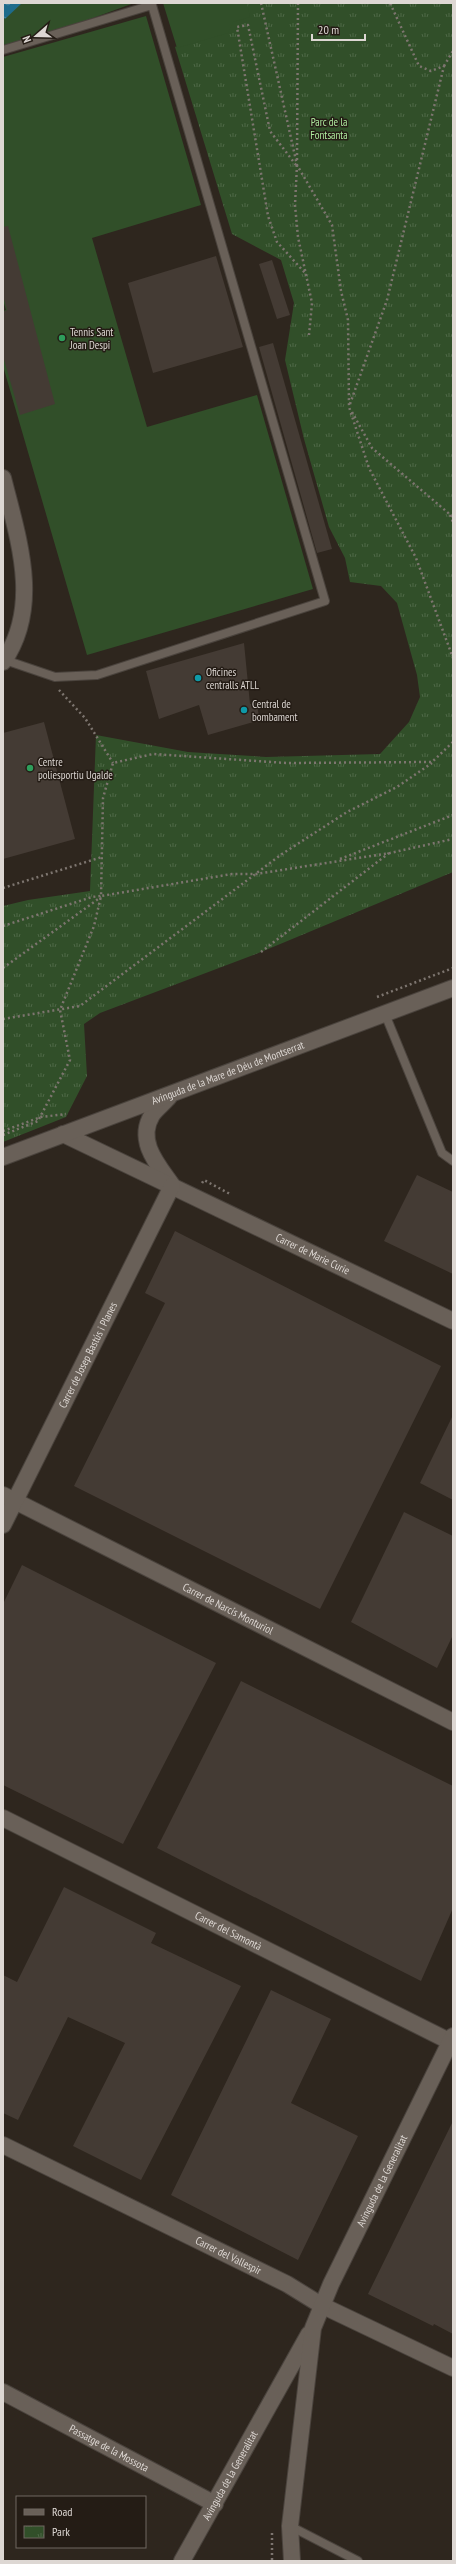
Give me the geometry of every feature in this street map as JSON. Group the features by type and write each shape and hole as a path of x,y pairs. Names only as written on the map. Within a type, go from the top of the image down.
{"street":[{"path":"3,478 22,554 25,576 23,610 4,661"},
{"name":"Avinguda de la Mare de Déu de Montserrat","path":"3,1157 170,1096 453,988"},
{"path":"170,1096 152,1116 146,1137 150,1153 172,1186"},
{"name":"Carrer de Marie Curie","path":"63,1134 453,1321"},
{"name":"Carrer de Josep Bastús i Planes","path":"3,1525 9,1498 172,1186"},
{"name":"Carrer de Narcís Monturiol","path":"9,1498 453,1722"},
{"name":"Carrer del Samontà","path":"3,1818 452,2040"},
{"name":"Avinguda de la Generalitat","path":"182,2561 313,2328 321,2305 452,2040"},
{"name":"Carrer del Vallespir","path":"3,2145 287,2284 321,2305 453,2368"},
{"name":"Avinguda de la Generalitat","path":"292,2561 290,2526 313,2328"},
{"name":"Passatge de la Mossota","path":"3,2392 214,2504"}],"lane":[{"path":"3,50 152,5 325,601 97,674 55,677 4,661"},
{"path":"385,1014 442,1153 453,1161"},
{"path":"290,2526 358,2561"}],"path":[{"path":"261,3 297,165"},
{"path":"298,3 297,165 295,205 298,237 312,303 309,335"},
{"path":"390,3 419,66 431,71 444,66"},
{"path":"306,274 277,242 268,216 237,27 248,25 270,131 297,165 332,225 341,291 348,320 349,407 369,468 416,558 453,658"},
{"path":"453,52 444,66 387,300 349,407 372,448 453,517"},
{"path":"449,513 453,522"},
{"path":"3,1135 38,1121 70,1060 60,1010 94,926 102,896 103,798 113,763 85,718 42,672"},
{"path":"3,1020 80,1006 256,874 347,812 397,787 432,762 453,742"},
{"path":"113,763 153,754 286,763 432,762"},
{"path":"336,860 453,815"},
{"path":"3,926 92,897 232,874 256,874 336,860 390,853 453,839"},
{"path":"261,952 390,853"},
{"path":"3,888 102,857"},
{"path":"3,968 102,896"}],"green space":[{"path":"3,3 134,3 3,51"},
{"path":"163,3 247,3 250,17 233,22 228,33 177,48"},
{"name":"Parc de la Fontsanta","path":"245,3 453,3 453,872 261,952 100,1013 84,1024 87,1076 66,1117 3,1142 3,906 28,900 90,891 96,735 188,752 266,757 380,754 409,722 420,697 417,675 397,603 381,586 350,582 345,558 329,527 304,439 285,360 294,303 281,260 232,234 175,47 224,32"},
{"name":"Tennis Sant Joan Despi","path":"146,16 201,205 92,238 147,427 257,395 313,589 87,655 3,366 3,311 6,310 3,300 3,57"}],"water":[{"path":"3,3 22,3 5,19 3,17"}],"building":[{"path":"8,226 55,404 20,415 3,356 3,312 7,310 3,296 3,227"},
{"path":"216,256 243,347 153,373 128,283"},
{"path":"272,260 290,315 277,319 259,264"},
{"path":"273,343 332,549 317,553 259,347"},
{"name":"Oficines centralls ATLL","path":"244,643 250,704 256,702 260,720 208,735 199,705 159,719 146,671"},
{"name":"Centre poliesportiu Ugalde","path":"44,722 75,839 3,859 3,733"},
{"path":"417,1175 453,1192 453,1274 384,1241"},
{"path":"175,1231 441,1366 320,1609 74,1486 165,1303 145,1293"},
{"path":"453,1415 453,1500 420,1483"},
{"path":"404,1512 453,1536 453,1635 437,1668 351,1622"},
{"path":"22,1565 216,1663 123,1844 3,1785 3,1604"},
{"path":"241,1681 453,1786 453,1908 421,1981 157,1848"},
{"path":"64,1887 156,1933 151,1943 241,1986 141,2180 73,2146 125,2043 68,2017 18,2120 3,2113 3,1975 17,1982"},
{"path":"271,1990 331,2019 291,2103 358,2136 298,2260 171,2195"},
{"path":"453,2121 453,2334 434,2324 433,2326 368,2294"}],"place":[{"name":"Tennis Sant Joan Despi","path":"62,338"},
{"name":"Oficines centralls ATLL","path":"198,678"},
{"name":"Central de bombament","path":"244,710"},
{"name":"Centre poliesportiu Ugalde","path":"30,768"}]}
